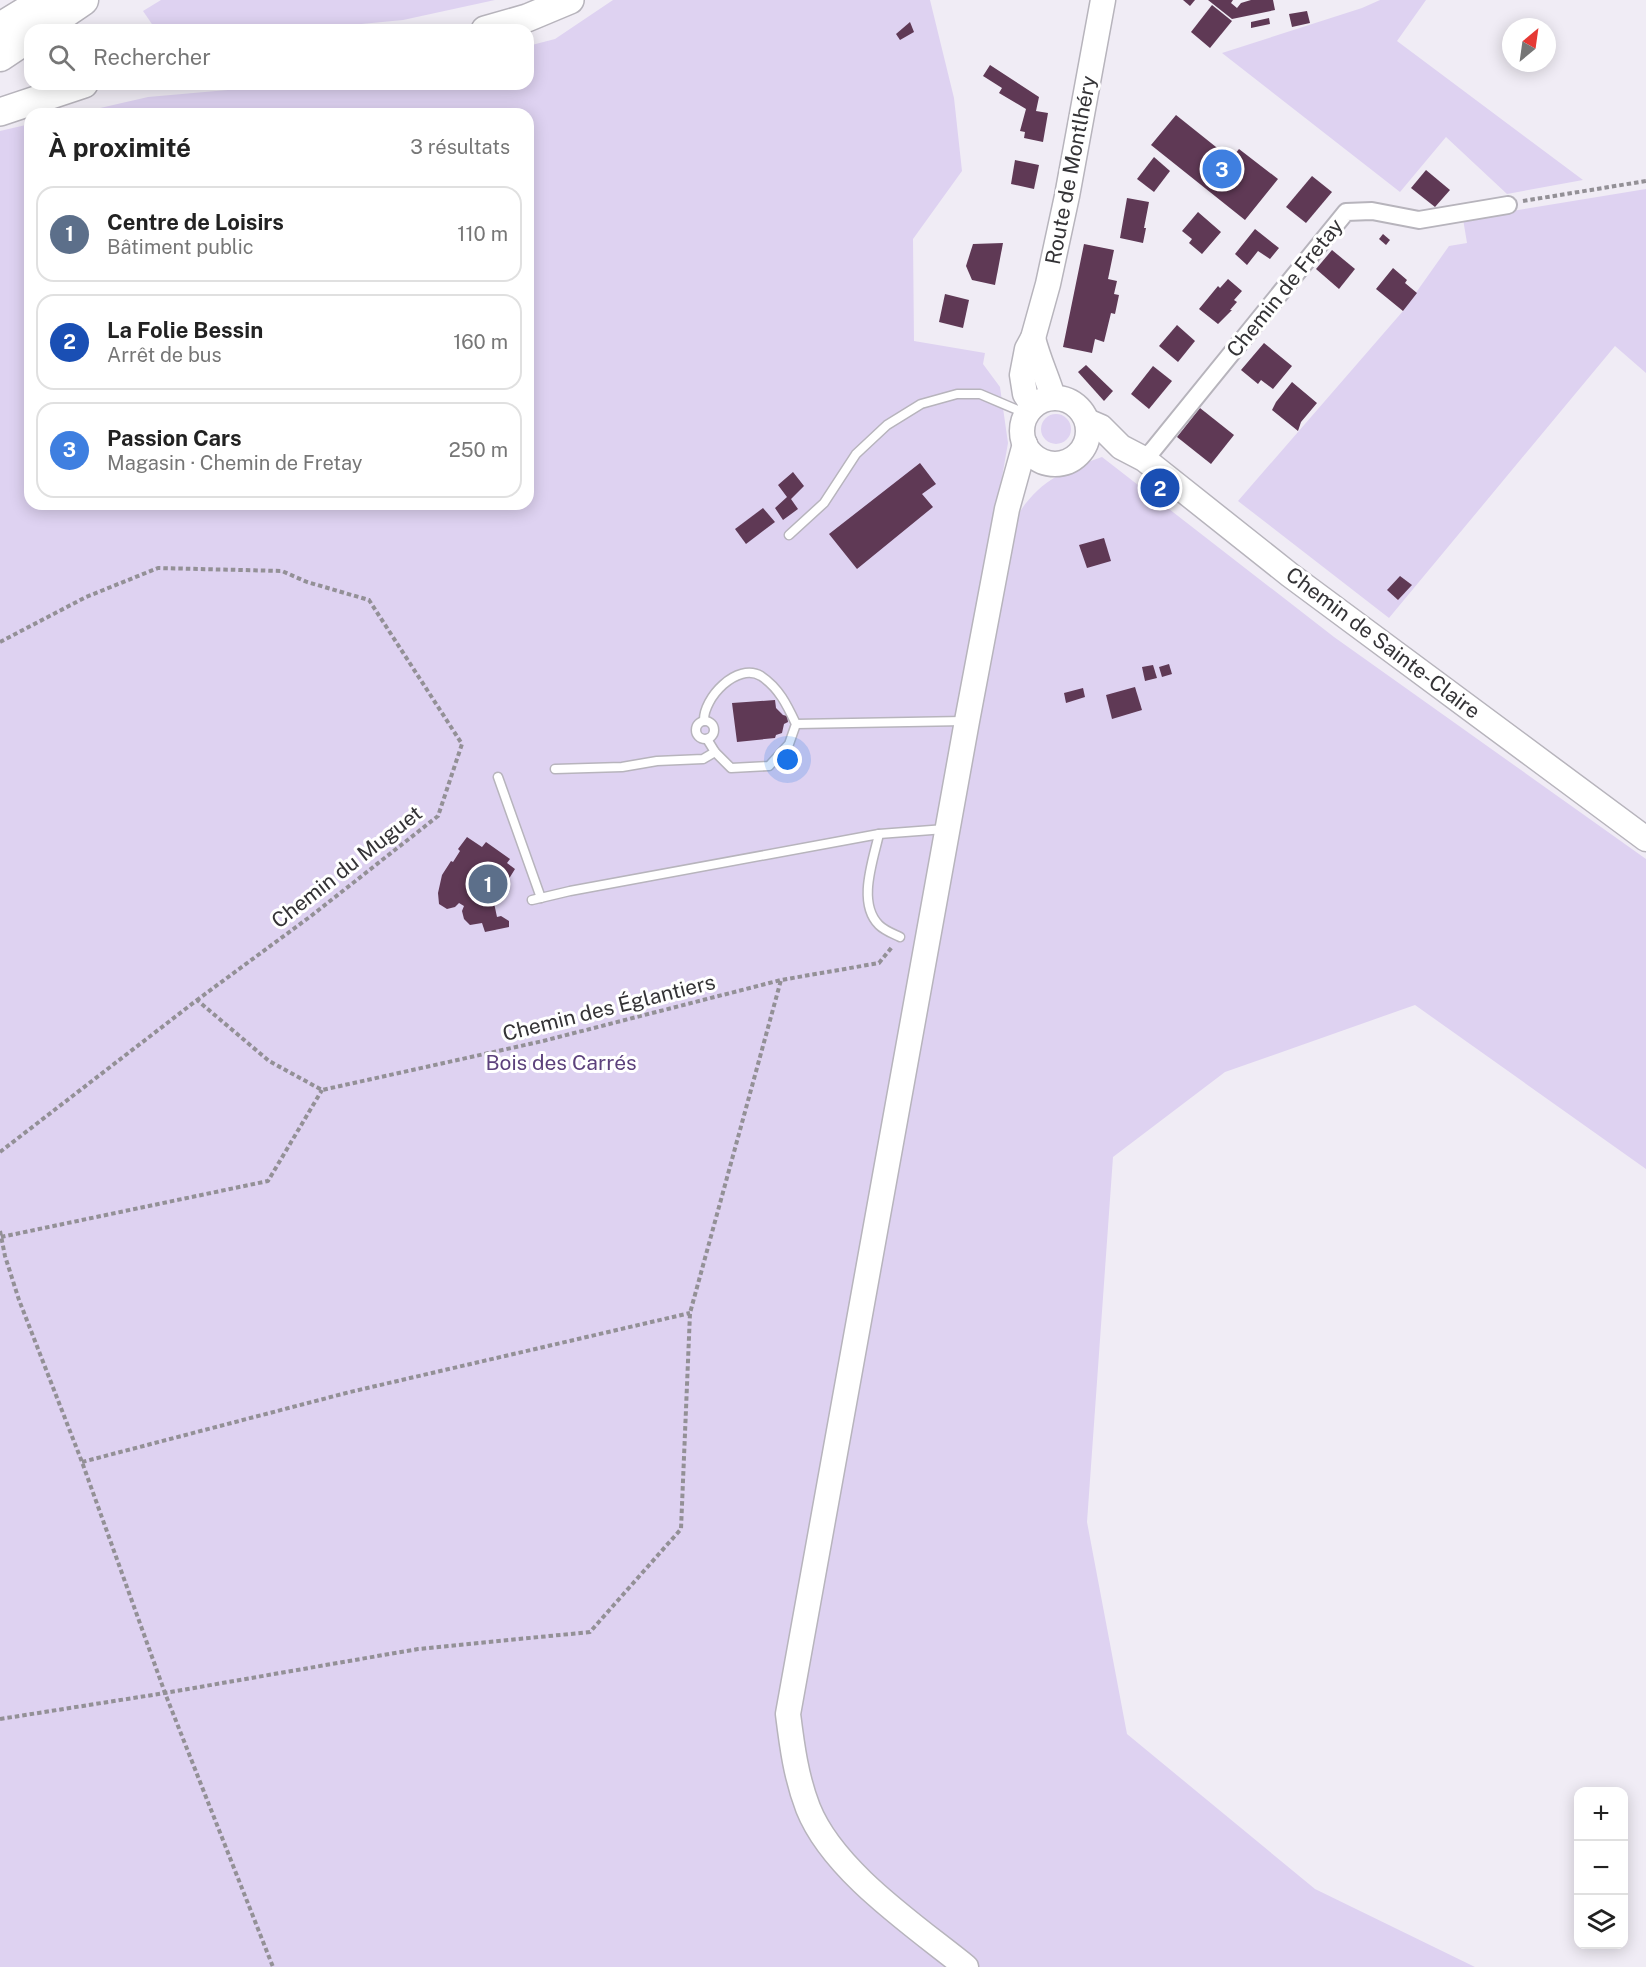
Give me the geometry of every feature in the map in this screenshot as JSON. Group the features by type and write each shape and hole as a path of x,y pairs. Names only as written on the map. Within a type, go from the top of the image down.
{"highway":[{"path":"0,28 46,0"},
{"path":"48,24 83,0"},
{"path":"506,24 570,0"},
{"path":"0,56 24,40"},
{"path":"0,112 66,90"}],"main road":[{"name":"Route de Montlhéry","path":"1037,406 1025,394 1022,375 1027,349 1033,338 1048,284 1103,0"},
{"path":"1078,455 1088,439 1087,421 1077,405 1063,398 1037,406 1023,424 1022,434 1025,444 1038,459 1046,463 1064,463 1078,455 1121,447"},
{"name":"Chemin de Sainte-Claire","path":"1087,421 1101,427 1121,447 1144,459 1290,575 1646,839"},
{"path":"966,1967 886,1902 846,1864 822,1834 808,1809 793,1761 788,1714 967,721 1007,509 1025,444"},
{"path":"1007,509 1039,473 1056,464"}],"street":[{"name":"Chemin de Fretay","path":"1144,459 1346,212 1372,211 1419,220 1508,205"}],"lane":[{"path":"789,535 824,503 856,454 888,425 921,405 957,393 980,394 1037,406"},
{"path":"746,672 760,675 783,696 796,724 789,744 769,766 731,768 715,752 707,739 700,738 696,730 697,726 704,721 710,702 722,684 746,672"},
{"path":"796,724 967,721"},
{"path":"555,769 622,767 657,761 703,759 715,752"},
{"path":"498,777 537,899 879,834 949,829"},
{"path":"879,834 870,874 868,901 873,918 881,928 900,937"}],"path":[{"path":"1508,205 1530,198 1646,181"},
{"name":"Chemin du Muguet","path":"0,642 86,597 158,568 282,571 307,582 369,600 462,744 438,816 311,916 197,1000"},
{"name":"Chemin des Églantiers","path":"322,1090 543,1041 781,980 879,963 900,937"},
{"path":"0,1719 165,1694 418,1649 590,1632 681,1529 690,1313 781,980"},
{"path":"0,1152 197,1000 268,1061 322,1090 268,1181 1,1237"},
{"path":"0,1231 19,1300 82,1462 165,1694 273,1967"},
{"path":"82,1462 350,1392 690,1313"}],"green space":[{"path":"161,0 495,0 403,20 361,24 152,24 143,11"},
{"name":"Bois des Carrés","path":"613,0 930,0 954,98 962,171 913,239 914,341 985,353 983,364 1000,387 1008,443 997,506 1019,513 1036,492 1055,477 1102,457 1334,637 1646,859 1646,1169 1415,1005 1225,1072 1113,1157 1087,1522 1127,1734 1315,1889 1475,1967 0,1967 0,131 24,125 24,510 534,510 534,108 100,108 148,97 227,90 534,90 534,44 555,39"},
{"path":"1380,0 1426,0 1397,41 1583,180 1507,194 1446,137 1400,192 1222,53 1362,8"},
{"path":"1646,189 1646,373 1615,346 1389,618 1238,501 1403,311 1449,246 1467,243 1463,219"},
{"path":"1056,414 1066,419 1071,429 1066,439 1056,444 1046,439 1041,429 1046,419"}],"building":[{"path":"1183,0 1195,0 1190,6"},
{"path":"1208,0 1233,0 1231,3 1237,8 1241,3 1251,0 1273,0 1275,10 1232,19"},
{"path":"1212,5 1232,21 1210,48 1191,32"},
{"path":"1307,11 1310,23 1292,27 1289,14"},
{"path":"1269,18 1270,24 1251,28 1251,22"},
{"path":"910,22 914,32 900,40 896,34"},
{"path":"990,65 1039,97 1036,111 1048,113 1043,142 1024,138 1025,132 1020,131 1026,109 999,93 1002,88 983,76"},
{"path":"1176,115 1231,159 1239,149 1278,179 1245,220 1151,145"},
{"path":"1154,157 1170,171 1154,192 1137,179"},
{"path":"1015,160 1039,165 1034,189 1011,184"},
{"path":"1426,170 1450,190 1435,207 1411,188"},
{"path":"1312,176 1332,192 1306,223 1286,207"},
{"path":"1127,198 1149,202 1143,243 1120,238"},
{"path":"1198,212 1221,232 1202,254 1189,243 1192,239 1182,231"},
{"path":"1255,229 1279,248 1270,259 1258,251 1247,265 1235,254"},
{"path":"1383,234 1390,240 1386,245 1379,239"},
{"path":"1003,243 995,285 972,280 966,266 973,244"},
{"path":"1084,244 1114,250 1108,279 1117,281 1114,294 1119,295 1115,314 1111,313 1104,342 1095,339 1092,353 1063,347"},
{"path":"1332,250 1355,269 1339,289 1316,269"},
{"path":"1393,268 1417,293 1403,311 1376,289"},
{"path":"1228,279 1242,291 1234,300 1237,302 1230,310 1232,310 1218,324 1199,309 1218,286 1220,288"},
{"path":"945,294 969,300 963,328 939,322"},
{"path":"1177,325 1195,341 1178,362 1159,346"},
{"path":"1264,343 1292,366 1273,389 1261,380 1258,384 1241,370"},
{"path":"1086,365 1113,391 1104,401 1078,372"},
{"path":"1153,366 1172,381 1149,409 1131,394"},
{"path":"1292,382 1317,403 1301,422 1298,431 1272,410"},
{"path":"1200,408 1234,435 1211,464 1177,437"},
{"path":"920,463 936,484 922,494 933,507 857,569 829,534"},
{"path":"793,472 804,486 791,499 798,509 783,520 775,508 787,497 778,485"},
{"path":"763,508 775,522 746,544 735,529"},
{"path":"1104,538 1111,561 1087,568 1079,545"},
{"path":"1400,576 1412,585 1398,600 1387,590"},
{"path":"1169,664 1172,674 1162,677 1159,667"},
{"path":"1153,665 1157,678 1145,681 1142,667"},
{"path":"1135,687 1142,710 1112,719 1106,695"},
{"path":"1083,688 1085,697 1066,703 1064,693"},
{"path":"775,700 776,708 787,716 788,722 784,724 782,733 776,735 775,738 737,742 732,703"},
{"path":"467,837 482,847 486,842 510,859 507,863 515,869 502,890 503,895 499,901 494,903 497,917 501,916 509,921 509,927 485,932 482,923 470,925 464,919 462,911 464,906 459,903 447,909 439,904 438,893 442,875 451,861 453,862 460,851 458,849"}],"place":[{"name":"Passion Cars","path":"1222,169"},
{"name":"La Folie Bessin","path":"1160,488"},
{"name":"Centre de Loisirs","path":"488,884"}]}
